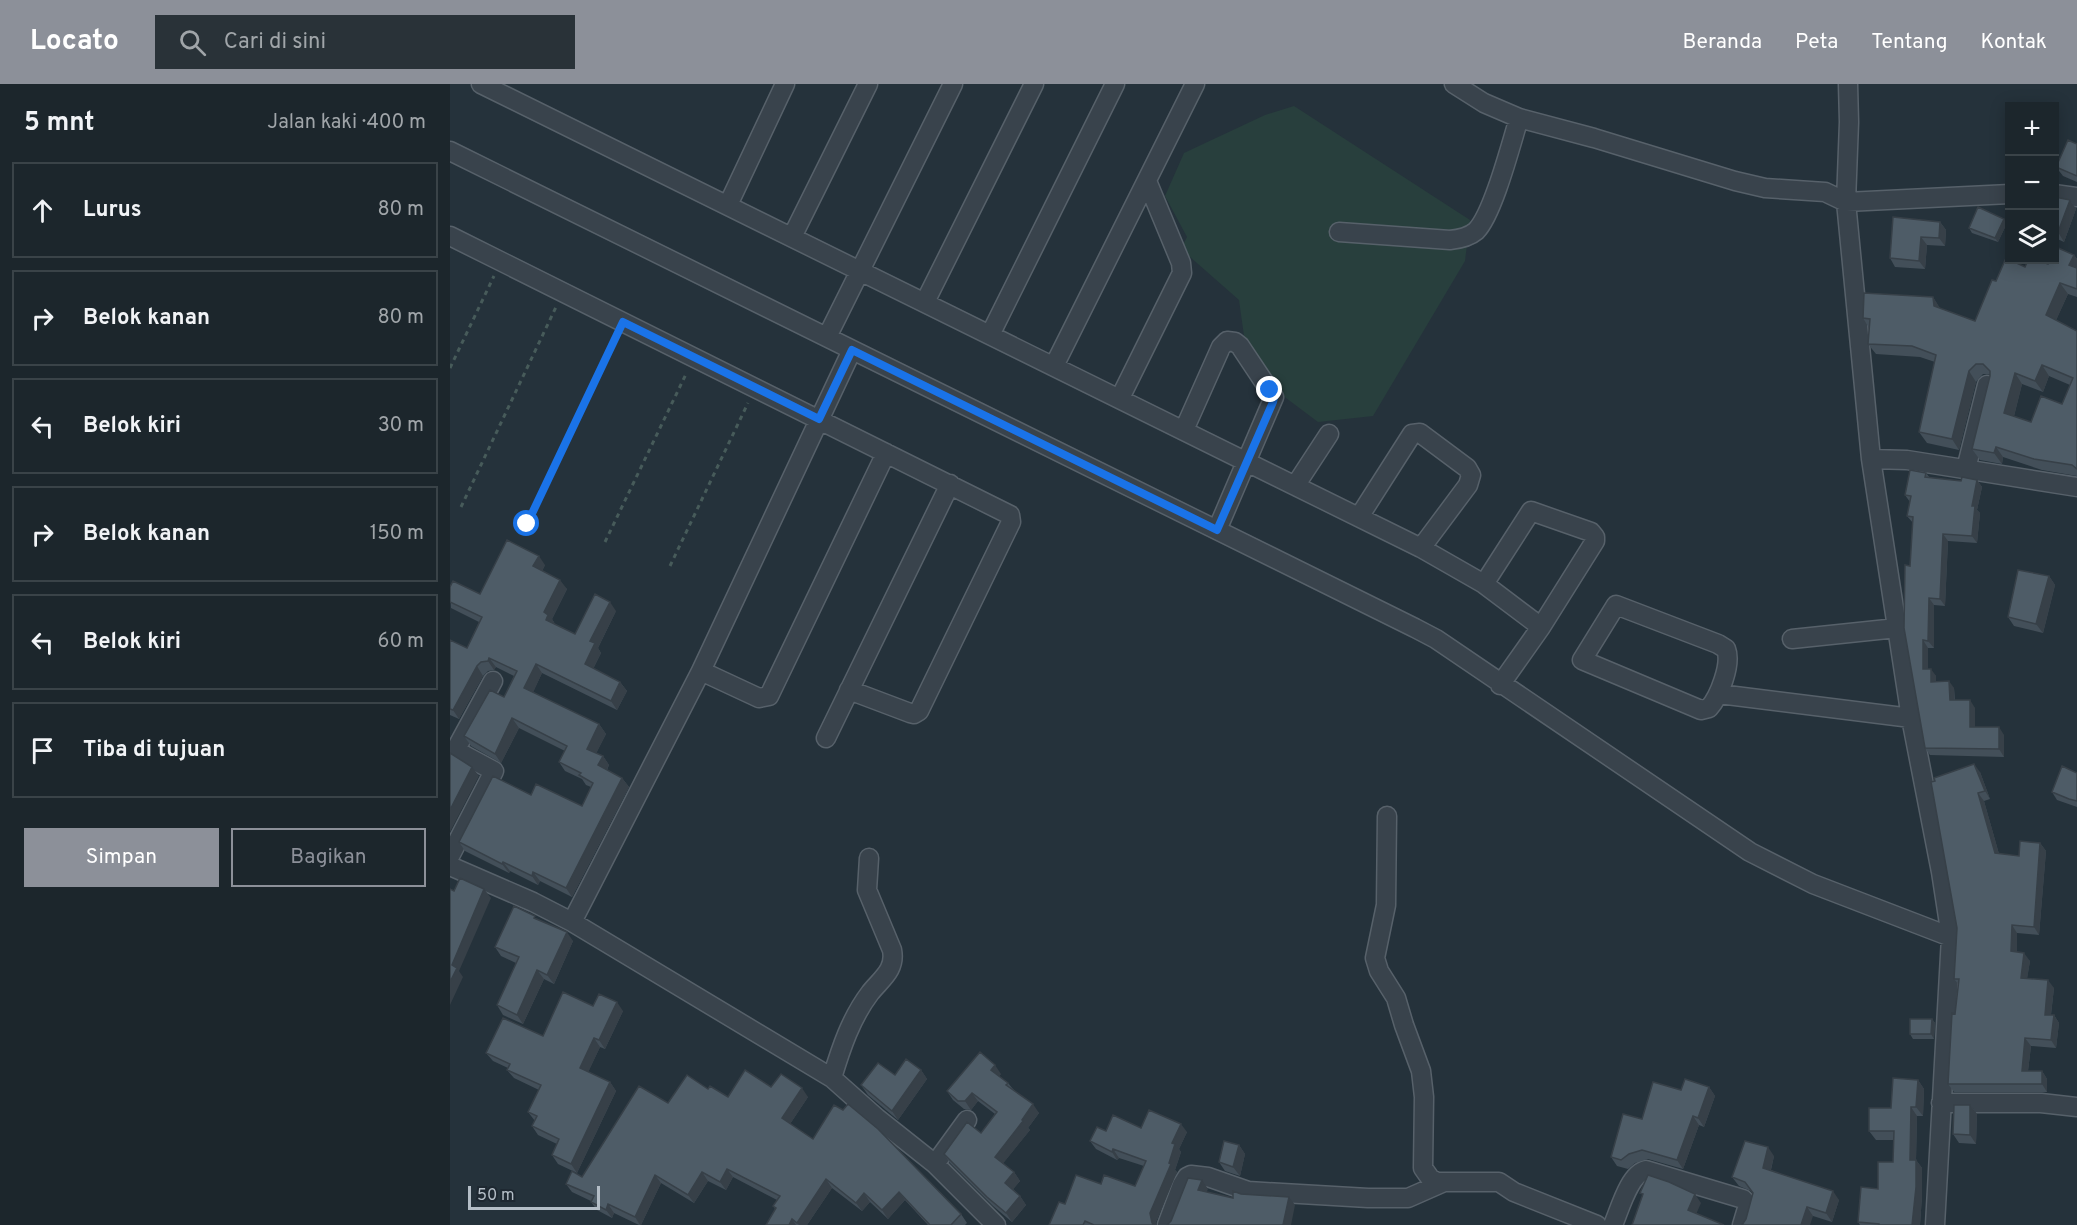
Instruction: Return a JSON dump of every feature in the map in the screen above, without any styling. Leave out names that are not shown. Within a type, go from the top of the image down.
[{"type":"street","points":[[481,84],[1421,548],[1484,584],[1541,627]]},
{"type":"street","points":[[728,205],[785,84]]},
{"type":"street","points":[[792,237],[868,84]]},
{"type":"street","points":[[827,337],[953,84]]},
{"type":"street","points":[[925,302],[1034,84]]},
{"type":"street","points":[[990,334],[1115,84]]},
{"type":"street","points":[[1054,366],[1195,84]]},
{"type":"street","points":[[1454,84],[1484,103],[1519,118],[1765,188],[1825,192],[1846,202],[2005,194]]},
{"type":"street","points":[[1848,84],[1846,202],[1871,459],[1911,718],[1941,872],[1951,937],[1935,1225]]},
{"type":"street","points":[[1339,232],[1450,240],[1464,238],[1475,231],[1484,220],[1519,118]]},
{"type":"street","points":[[450,152],[1415,628],[1436,639],[1500,685],[1750,852],[1813,884],[1951,937]]},
{"type":"street","points":[[1119,398],[1182,273],[1181,262],[1147,182]]},
{"type":"street","points":[[2059,195],[2077,197]]},
{"type":"street","points":[[450,236],[1009,513],[1012,520],[920,711],[910,713],[849,690]]},
{"type":"street","points":[[1184,430],[1221,347],[1227,341],[1235,342],[1240,346],[1274,398],[1217,530]]},
{"type":"street","points":[[572,922],[701,671],[852,350]]},
{"type":"street","points":[[1966,469],[1987,385]]},
{"type":"street","points":[[1359,517],[1412,434],[1420,433],[1467,468],[1471,475],[1468,485],[1421,548]]},
{"type":"street","points":[[1295,486],[1329,434]]},
{"type":"street","points":[[701,671],[759,698],[769,696],[886,453]]},
{"type":"street","points":[[1871,459],[1906,460],[2077,488]]},
{"type":"street","points":[[826,738],[950,484]]},
{"type":"street","points":[[1484,584],[1531,511],[1591,532],[1595,537],[1595,541],[1541,627],[1500,685]]},
{"type":"street","points":[[1616,605],[1726,649],[1728,659],[1719,694],[1709,708],[1701,710],[1582,660],[1616,605]]},
{"type":"street","points":[[1792,639],[1897,628]]},
{"type":"street","points":[[450,856],[494,771],[456,749],[494,681]]},
{"type":"street","points":[[1719,694],[1911,718]]},
{"type":"street","points":[[1387,816],[1386,905],[1375,958],[1379,971],[1396,998],[1421,1071],[1424,1097],[1423,1168],[1434,1181],[1442,1183],[1499,1182],[1514,1192],[1597,1225]]},
{"type":"street","points":[[832,1078],[850,1026],[894,960],[867,890],[869,858]]},
{"type":"street","points":[[450,866],[533,902],[572,922],[832,1078],[877,1118],[935,1164],[996,1225]]},
{"type":"street","points":[[1941,1104],[2041,1104],[2077,1107]]},
{"type":"street","points":[[935,1164],[967,1120]]},
{"type":"street","points":[[1613,1225],[1633,1179],[1646,1170],[1743,1199],[1748,1205],[1742,1225]]},
{"type":"street","points":[[1167,1225],[1182,1185],[1191,1175],[1208,1177],[1248,1191],[1377,1198],[1408,1198],[1442,1183]]},
{"type":"path","points":[[450,368],[501,261]]},
{"type":"path","points":[[461,507],[564,292]]},
{"type":"path","points":[[527,524],[623,322]]},
{"type":"path","points":[[605,542],[694,357]]},
{"type":"path","points":[[670,566],[755,388]]},
{"type":"green space","points":[[1294,106],[1470,220],[1465,261],[1373,416],[1318,422],[1282,395],[1245,343],[1239,300],[1181,249],[1187,237],[1165,196],[1184,153],[1265,115]]},
{"type":"building","points":[[2068,140],[2077,144],[2077,176],[2059,168],[2059,160]]},
{"type":"building","points":[[2059,198],[2070,200],[2059,229]]},
{"type":"building","points":[[1978,207],[2004,219],[1995,238],[1969,228]]},
{"type":"building","points":[[1893,217],[1940,222],[1939,238],[1921,237],[1919,261],[1890,258]]},
{"type":"building","points":[[2059,248],[2074,255],[2069,265],[2077,268],[2077,289],[2060,283],[2046,315],[2077,331],[2077,469],[2072,465],[2034,459],[1996,447],[1994,453],[1972,449],[1990,376],[1990,371],[1983,364],[1976,364],[1969,371],[1952,439],[1919,432],[1936,355],[1912,346],[1868,344],[1870,319],[1863,318],[1864,293],[1933,297],[1934,306],[1975,321],[1992,280],[1996,281],[2005,260],[2005,264],[2019,264],[2025,267],[2026,264],[2059,264]],"holes":[[[2042,365],[2073,378],[2062,404],[2041,396],[2031,422],[2004,413],[2015,373],[2035,381]]]},
{"type":"building","points":[[1910,470],[1926,473],[1925,477],[1961,481],[1962,477],[1977,480],[1972,506],[1975,506],[1972,536],[1943,534],[1940,599],[1929,598],[1928,641],[1923,640],[1923,669],[1931,669],[1931,682],[1949,681],[1950,700],[1970,700],[1970,727],[1999,727],[1999,749],[1925,748],[1904,628],[1905,565],[1910,566],[1913,517],[1907,516],[1911,496],[1905,495]]},
{"type":"building","points":[[507,540],[539,556],[533,566],[560,580],[544,612],[548,615],[546,620],[575,634],[595,594],[610,602],[590,641],[595,643],[585,664],[620,682],[611,701],[536,664],[524,688],[599,724],[587,749],[603,756],[598,765],[622,778],[566,888],[533,872],[532,876],[503,862],[502,864],[459,842],[493,776],[531,795],[536,784],[582,806],[593,783],[579,775],[581,773],[559,762],[567,746],[512,718],[495,754],[464,736],[490,690],[504,697],[517,671],[489,658],[488,661],[481,662],[453,710],[450,709],[450,640],[467,648],[482,617],[450,602],[450,587],[453,581],[480,594]]},
{"type":"building","points":[[2018,570],[2049,576],[2036,624],[2008,617]]},
{"type":"building","points":[[450,753],[472,767],[450,810]]},
{"type":"building","points":[[1974,764],[1985,791],[1978,793],[1995,853],[2019,856],[2020,841],[2040,843],[2034,927],[2012,925],[2011,951],[2024,953],[2021,978],[2048,980],[2045,1015],[2054,1015],[2051,1040],[2025,1038],[2022,1071],[2042,1071],[2042,1084],[1948,1084],[1952,1013],[1955,1014],[1959,979],[1954,979],[1957,928],[1931,782],[1935,781],[1934,778]]},
{"type":"building","points":[[2062,766],[2077,773],[2077,801],[2052,792]]},
{"type":"building","points":[[460,878],[484,889],[452,965],[457,968],[450,982],[450,889],[454,891]]},
{"type":"building","points":[[514,906],[535,916],[534,918],[567,932],[547,975],[537,970],[517,1015],[497,1005],[519,957],[495,947]]},
{"type":"building","points":[[563,992],[593,1006],[599,994],[617,1002],[599,1040],[594,1038],[580,1068],[610,1082],[571,1164],[552,1155],[559,1139],[532,1126],[537,1116],[528,1112],[541,1085],[507,1070],[510,1064],[486,1053],[503,1018],[543,1036]]},
{"type":"building","points":[[1910,1019],[1932,1019],[1931,1034],[1910,1034]]},
{"type":"building","points":[[980,1052],[995,1065],[991,1070],[1008,1083],[1006,1085],[1033,1104],[995,1157],[1014,1172],[1005,1183],[1020,1196],[1006,1213],[944,1154],[967,1122],[981,1133],[997,1112],[972,1093],[965,1101],[958,1101],[947,1091]]},
{"type":"building","points":[[906,1059],[921,1070],[892,1111],[861,1085],[878,1063],[895,1075]]},
{"type":"building","points":[[745,1070],[771,1087],[781,1074],[802,1088],[782,1118],[813,1139],[834,1105],[843,1110],[848,1104],[878,1129],[961,1214],[951,1225],[930,1225],[899,1192],[882,1210],[864,1193],[856,1203],[826,1179],[797,1223],[792,1219],[789,1225],[766,1225],[776,1208],[773,1206],[780,1196],[727,1169],[720,1182],[702,1172],[688,1195],[655,1175],[635,1217],[608,1204],[606,1210],[591,1202],[594,1196],[566,1184],[572,1171],[582,1177],[639,1086],[668,1103],[687,1075],[708,1089],[710,1086],[728,1097]]},
{"type":"building","points":[[1893,1078],[1918,1080],[1916,1107],[1911,1107],[1910,1160],[1916,1160],[1912,1225],[1879,1225],[1858,1222],[1861,1187],[1878,1189],[1878,1162],[1893,1162],[1894,1131],[1869,1131],[1869,1108],[1891,1108]]},
{"type":"building","points":[[1685,1079],[1709,1087],[1698,1118],[1693,1116],[1677,1160],[1642,1150],[1629,1154],[1621,1160],[1611,1157],[1623,1114],[1642,1119],[1653,1082],[1681,1090]]},
{"type":"building","points":[[1954,1105],[1970,1105],[1970,1135],[1953,1134]]},
{"type":"building","points":[[1149,1110],[1181,1124],[1172,1143],[1175,1144],[1169,1163],[1171,1164],[1150,1213],[1154,1225],[1094,1225],[1085,1221],[1083,1225],[1049,1225],[1059,1202],[1065,1204],[1076,1175],[1101,1184],[1104,1175],[1135,1186],[1146,1161],[1113,1149],[1112,1152],[1090,1141],[1097,1127],[1106,1131],[1113,1115],[1141,1128]]},
{"type":"building","points":[[1224,1141],[1239,1145],[1233,1167],[1219,1162]]},
{"type":"building","points":[[1745,1141],[1768,1147],[1763,1168],[1833,1191],[1826,1213],[1807,1207],[1801,1225],[1742,1225],[1746,1219],[1753,1193],[1745,1182],[1732,1177]]},
{"type":"building","points":[[1648,1175],[1695,1194],[1688,1210],[1724,1225],[1632,1225],[1643,1194],[1640,1193]]},
{"type":"building","points":[[1188,1178],[1202,1180],[1198,1190],[1233,1198],[1233,1191],[1241,1194],[1289,1197],[1283,1225],[1167,1225],[1171,1221]]},
{"type":"route","points":[[527,524],[623,322],[819,419],[852,350],[1217,530],[1273,402],[1274,398],[1270,390]]}]
